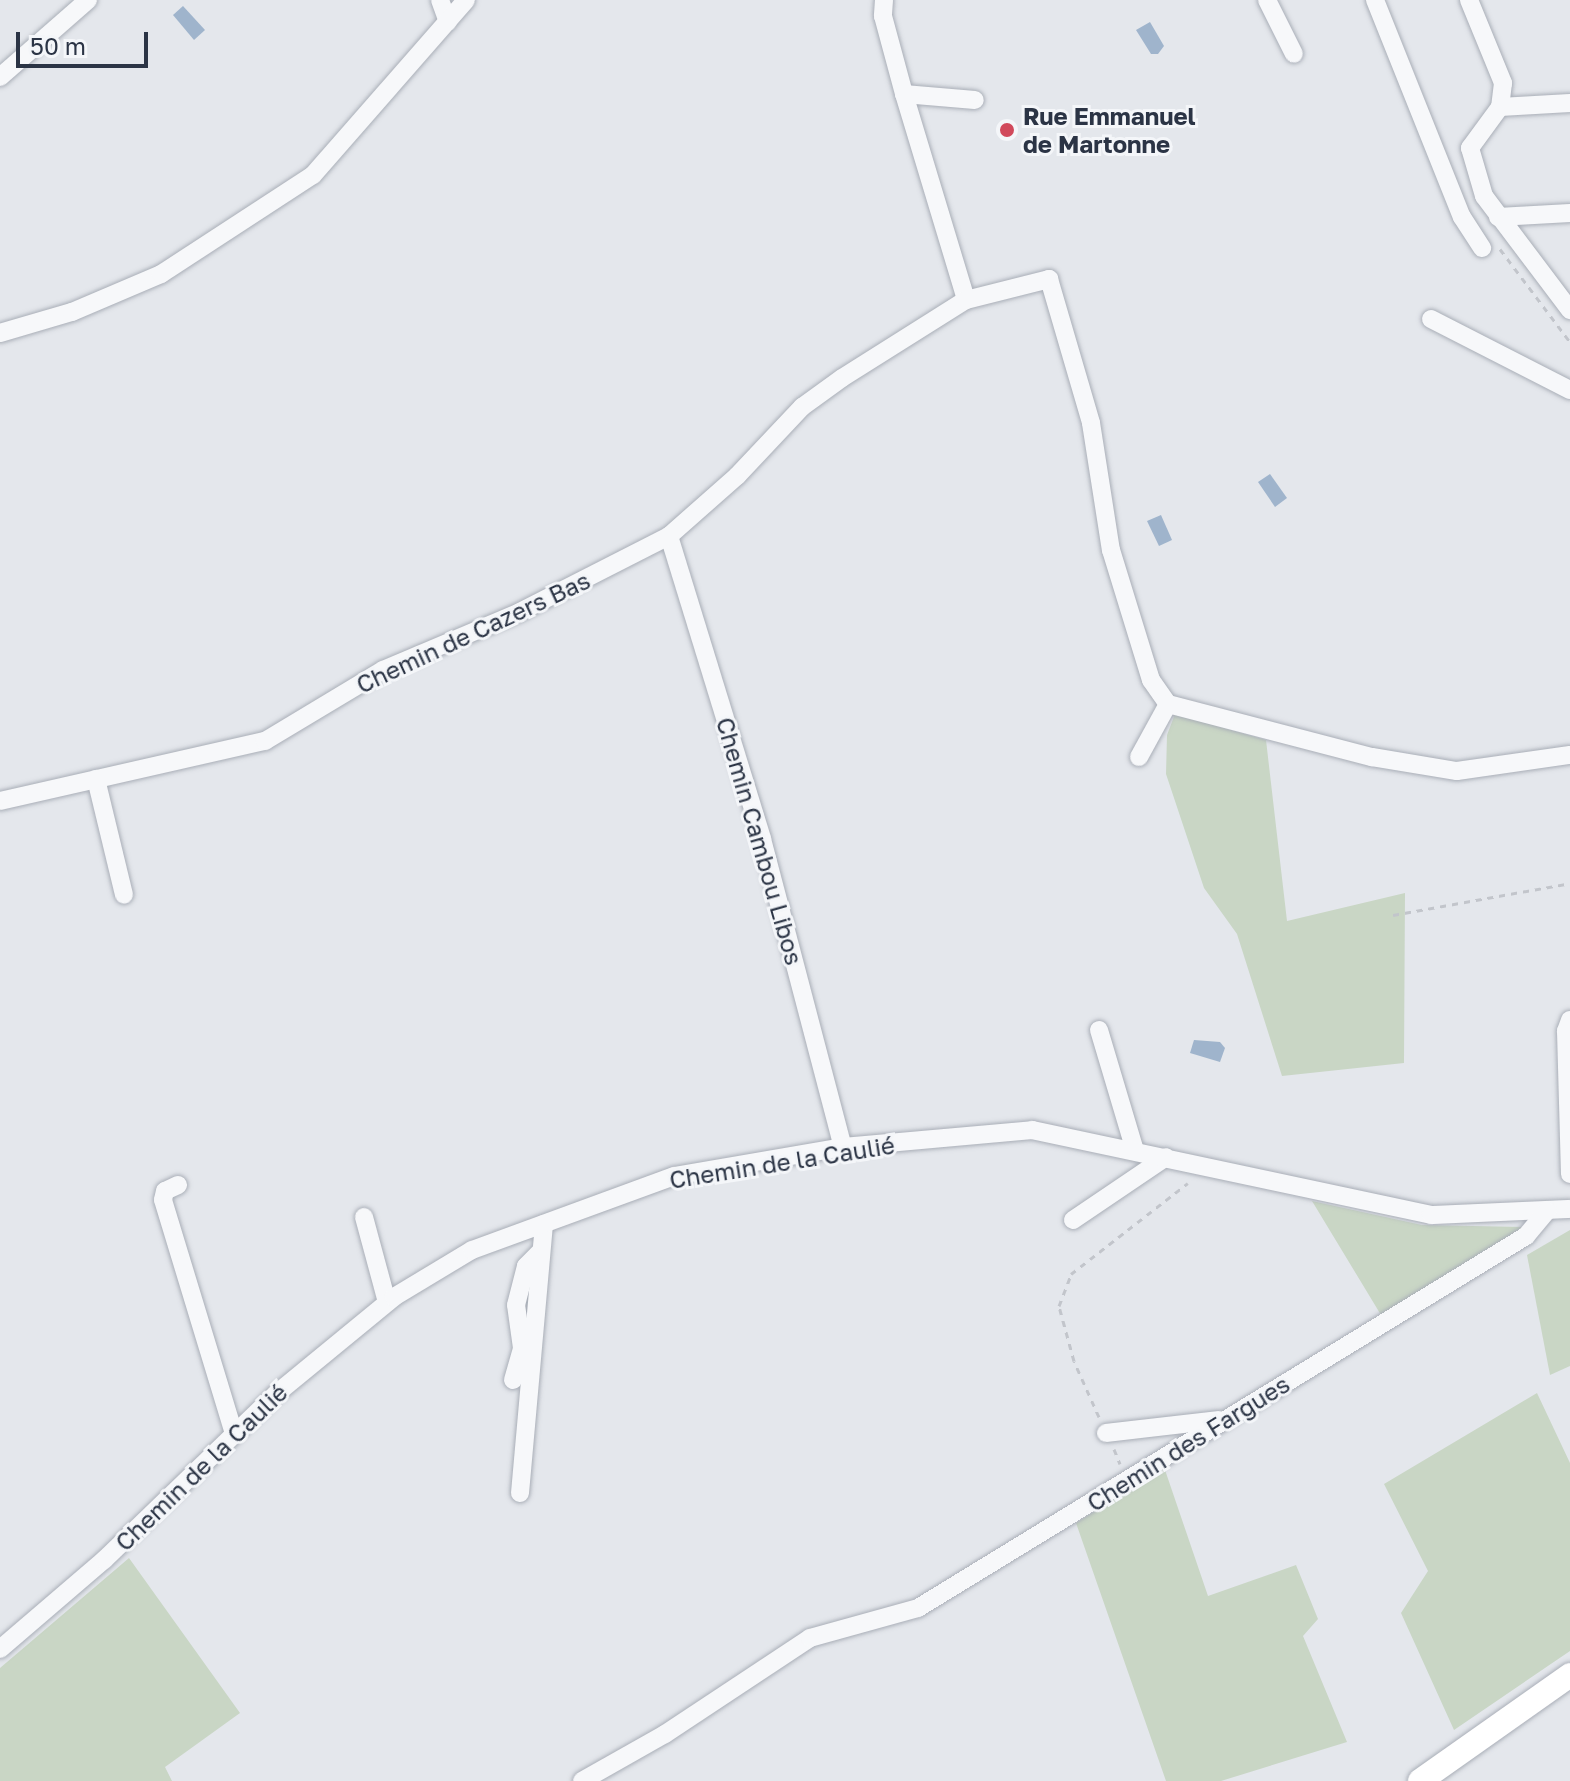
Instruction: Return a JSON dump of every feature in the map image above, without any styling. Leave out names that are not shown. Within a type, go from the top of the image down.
[{"type":"main road","points":[[1420,1781],[1570,1675]]},
{"type":"street","points":[[0,77],[88,0]]},
{"type":"street","points":[[440,0],[448,22]]},
{"type":"street","points":[[0,333],[72,312],[161,274],[265,209],[329,159],[466,0]]},
{"type":"street","points":[[884,0],[883,16],[904,94],[966,300]]},
{"type":"street","points":[[1267,0],[1294,54]]},
{"type":"street","points":[[1375,0],[1462,217],[1482,248]]},
{"type":"street","points":[[1469,0],[1503,83],[1500,107],[1470,148]]},
{"type":"street","points":[[904,94],[975,100]]},
{"type":"street","points":[[1500,107],[1570,103]]},
{"type":"street","points":[[1436,146],[1470,148]]},
{"type":"street","points":[[1470,148],[1484,196],[1570,310]]},
{"type":"street","points":[[1498,217],[1570,213]]},
{"type":"street","name":"Chemin de Cazers Bas","points":[[0,801],[265,741],[383,670],[520,612],[669,536],[737,476],[802,407],[966,300],[1049,279],[1091,423],[1111,550],[1151,680],[1168,704]]},
{"type":"street","points":[[1431,319],[1570,390]]},
{"type":"street","name":"Chemin Cambou Libos","points":[[669,536],[762,839],[843,1147]]},
{"type":"street","points":[[1139,757],[1168,704],[1372,757],[1457,771],[1570,755]]},
{"type":"street","points":[[96,779],[124,895]]},
{"type":"street","points":[[1570,1020],[1566,1031],[1570,1174]]},
{"type":"street","points":[[1099,1030],[1135,1151]]},
{"type":"street","name":"Chemin de la Caulié","points":[[0,1649],[104,1560],[234,1434],[387,1302],[472,1250],[674,1176],[843,1147],[1032,1130],[1431,1215],[1570,1209]]},
{"type":"street","points":[[1073,1220],[1166,1157]]},
{"type":"street","points":[[178,1185],[165,1191],[163,1200],[234,1434]]},
{"type":"street","name":"Chemin des Fargues","points":[[582,1781],[665,1734],[810,1638],[918,1608],[1526,1236],[1547,1211]]},
{"type":"street","points":[[364,1217],[387,1302]]},
{"type":"street","points":[[520,1493],[544,1224]]},
{"type":"street","points":[[513,1380],[522,1348],[516,1305],[526,1266],[541,1251]]},
{"type":"street","points":[[1106,1433],[1222,1420]]},
{"type":"path","points":[[1393,915],[1570,883]]},
{"type":"path","points":[[1128,1481],[1074,1361],[1059,1306],[1071,1274],[1210,1166]]},
{"type":"green space","points":[[1175,714],[1266,740],[1287,921],[1405,893],[1404,1063],[1282,1076],[1237,934],[1204,888],[1166,774],[1167,735]]},
{"type":"green space","points":[[1312,1201],[1422,1225],[1523,1227],[1381,1315]]},
{"type":"green space","points":[[1570,1230],[1570,1366],[1550,1375],[1527,1255]]},
{"type":"green space","points":[[1537,1393],[1570,1463],[1570,1651],[1454,1730],[1401,1613],[1428,1571],[1384,1484]]},
{"type":"green space","points":[[1164,1467],[1208,1596],[1296,1565],[1318,1619],[1303,1636],[1347,1742],[1221,1781],[1166,1781],[1076,1523]]},
{"type":"green space","points":[[129,1558],[240,1713],[165,1767],[172,1781],[0,1781],[0,1668]]},
{"type":"water","points":[[183,6],[205,30],[194,40],[173,15]]},
{"type":"water","points":[[1150,22],[1164,46],[1158,54],[1151,54],[1136,30]]},
{"type":"water","points":[[1270,474],[1287,498],[1275,507],[1258,482]]},
{"type":"water","points":[[1161,515],[1172,540],[1159,546],[1147,521]]},
{"type":"water","points":[[1194,1040],[1220,1042],[1225,1048],[1220,1062],[1190,1053]]},
{"type":"place","name":"Rue Emmanuel de Martonne","points":[[1007,130]]}]
